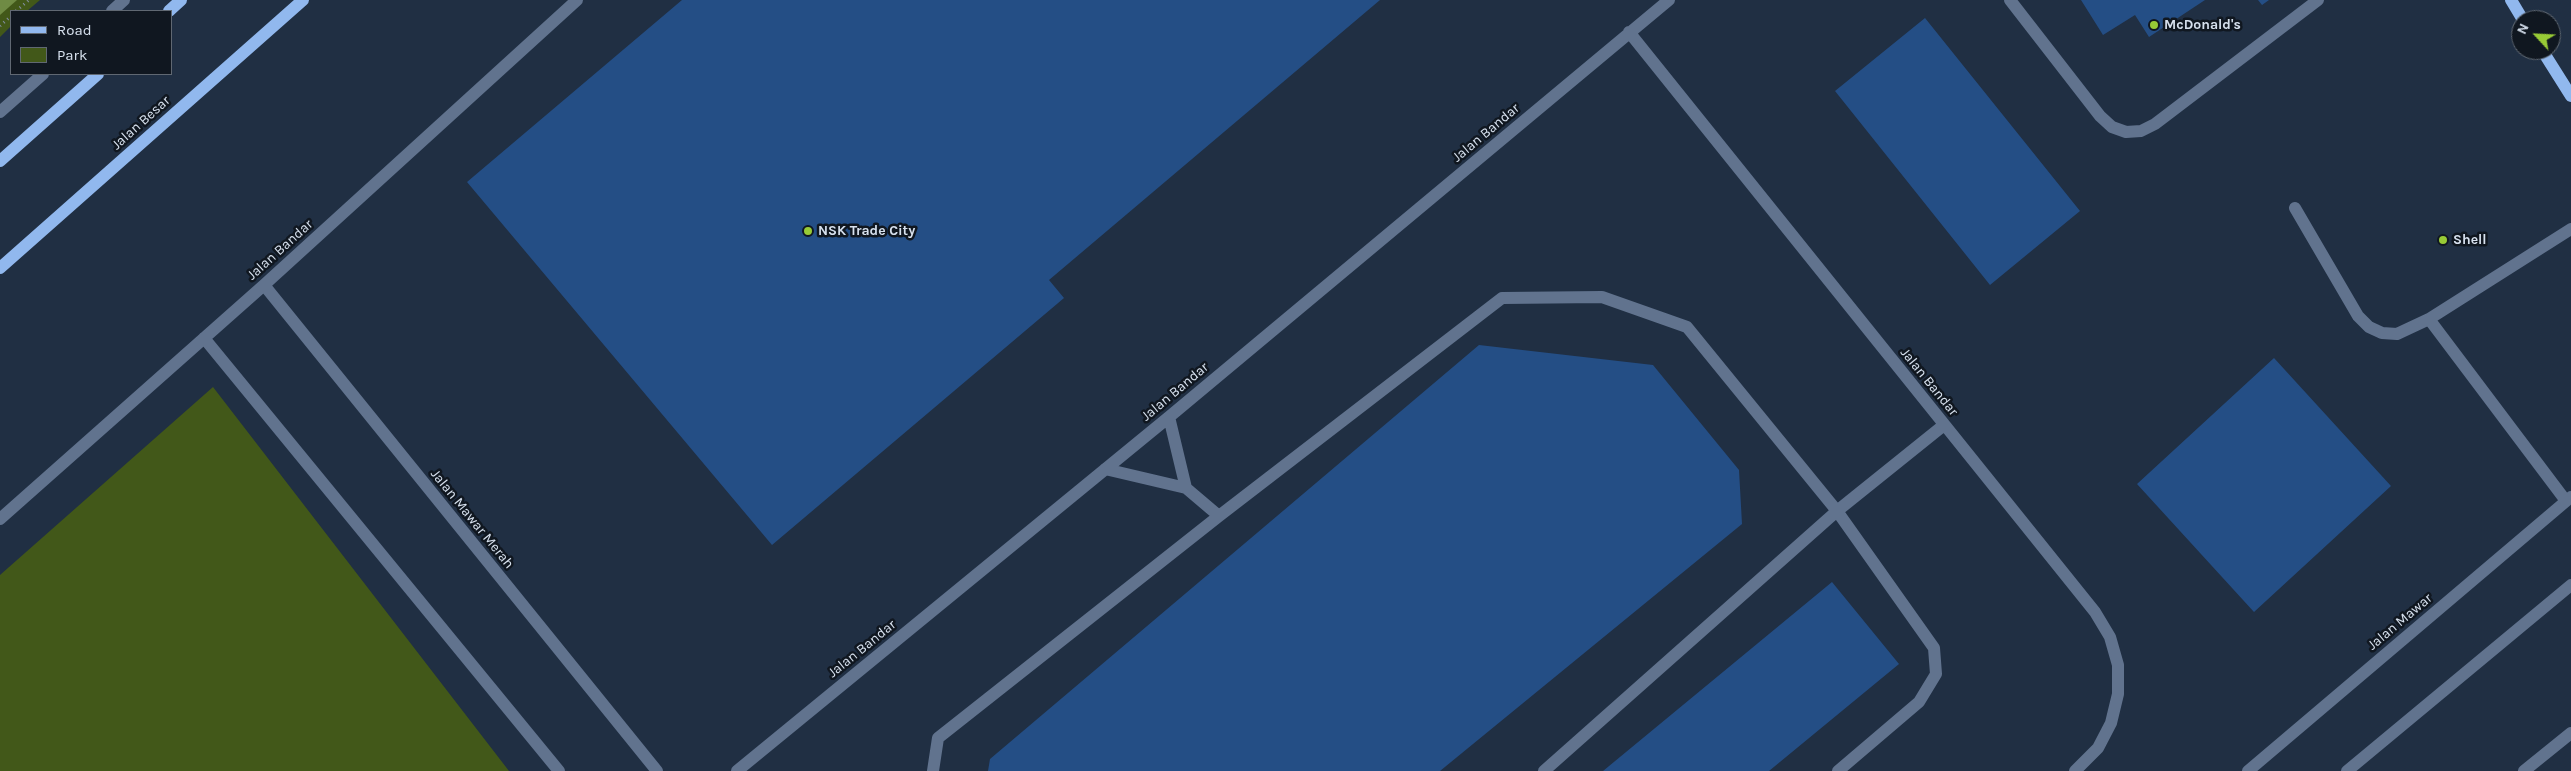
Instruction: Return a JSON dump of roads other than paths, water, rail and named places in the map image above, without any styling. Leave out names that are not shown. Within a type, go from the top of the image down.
[{"type":"main road","points":[[170,10],[181,0]]},
{"type":"main road","name":"Jalan Besar","points":[[0,268],[303,0]]},
{"type":"main road","points":[[2548,60],[2571,96]]},
{"type":"main road","points":[[0,161],[97,75]]},
{"type":"street","points":[[113,10],[124,0]]},
{"type":"street","name":"Jalan Bandar","points":[[0,519],[264,285],[577,0]]},
{"type":"street","name":"Jalan Bandar","points":[[737,771],[1105,470],[1669,0]]},
{"type":"street","points":[[2010,0],[2100,116],[2112,127],[2126,132],[2141,131],[2155,124],[2318,0]]},
{"type":"street","name":"Jalan Bandar","points":[[1629,32],[2095,612],[2110,637],[2118,665],[2118,694],[2111,723],[2098,748],[2076,771]]},
{"type":"street","points":[[0,112],[42,75]]},
{"type":"street","points":[[2295,208],[2358,316],[2369,327],[2382,333],[2397,334],[2412,329],[2571,229]]},
{"type":"street","name":"Jalan Mawar Merah","points":[[264,285],[657,771]]},
{"type":"street","points":[[933,771],[938,738],[1219,516],[1502,298],[1602,297],[1687,327],[1837,512],[1934,648],[1936,674],[1919,702],[1838,771]]},
{"type":"street","points":[[2429,319],[2569,499]]},
{"type":"street","points":[[204,338],[559,771]]},
{"type":"street","points":[[1169,417],[1186,488]]},
{"type":"street","points":[[1544,771],[1837,512],[1944,426]]},
{"type":"street","points":[[1105,470],[1186,488],[1219,516]]},
{"type":"street","name":"Jalan Mawar","points":[[2248,771],[2569,499]]},
{"type":"street","points":[[2347,771],[2571,585]]},
{"type":"street","points":[[2524,771],[2571,733]]},
{"type":"place","name":"McDonald's","points":[[2154,25]]},
{"type":"place","name":"NSK Trade City","points":[[808,231]]},
{"type":"place","name":"Shell","points":[[2443,240]]}]
